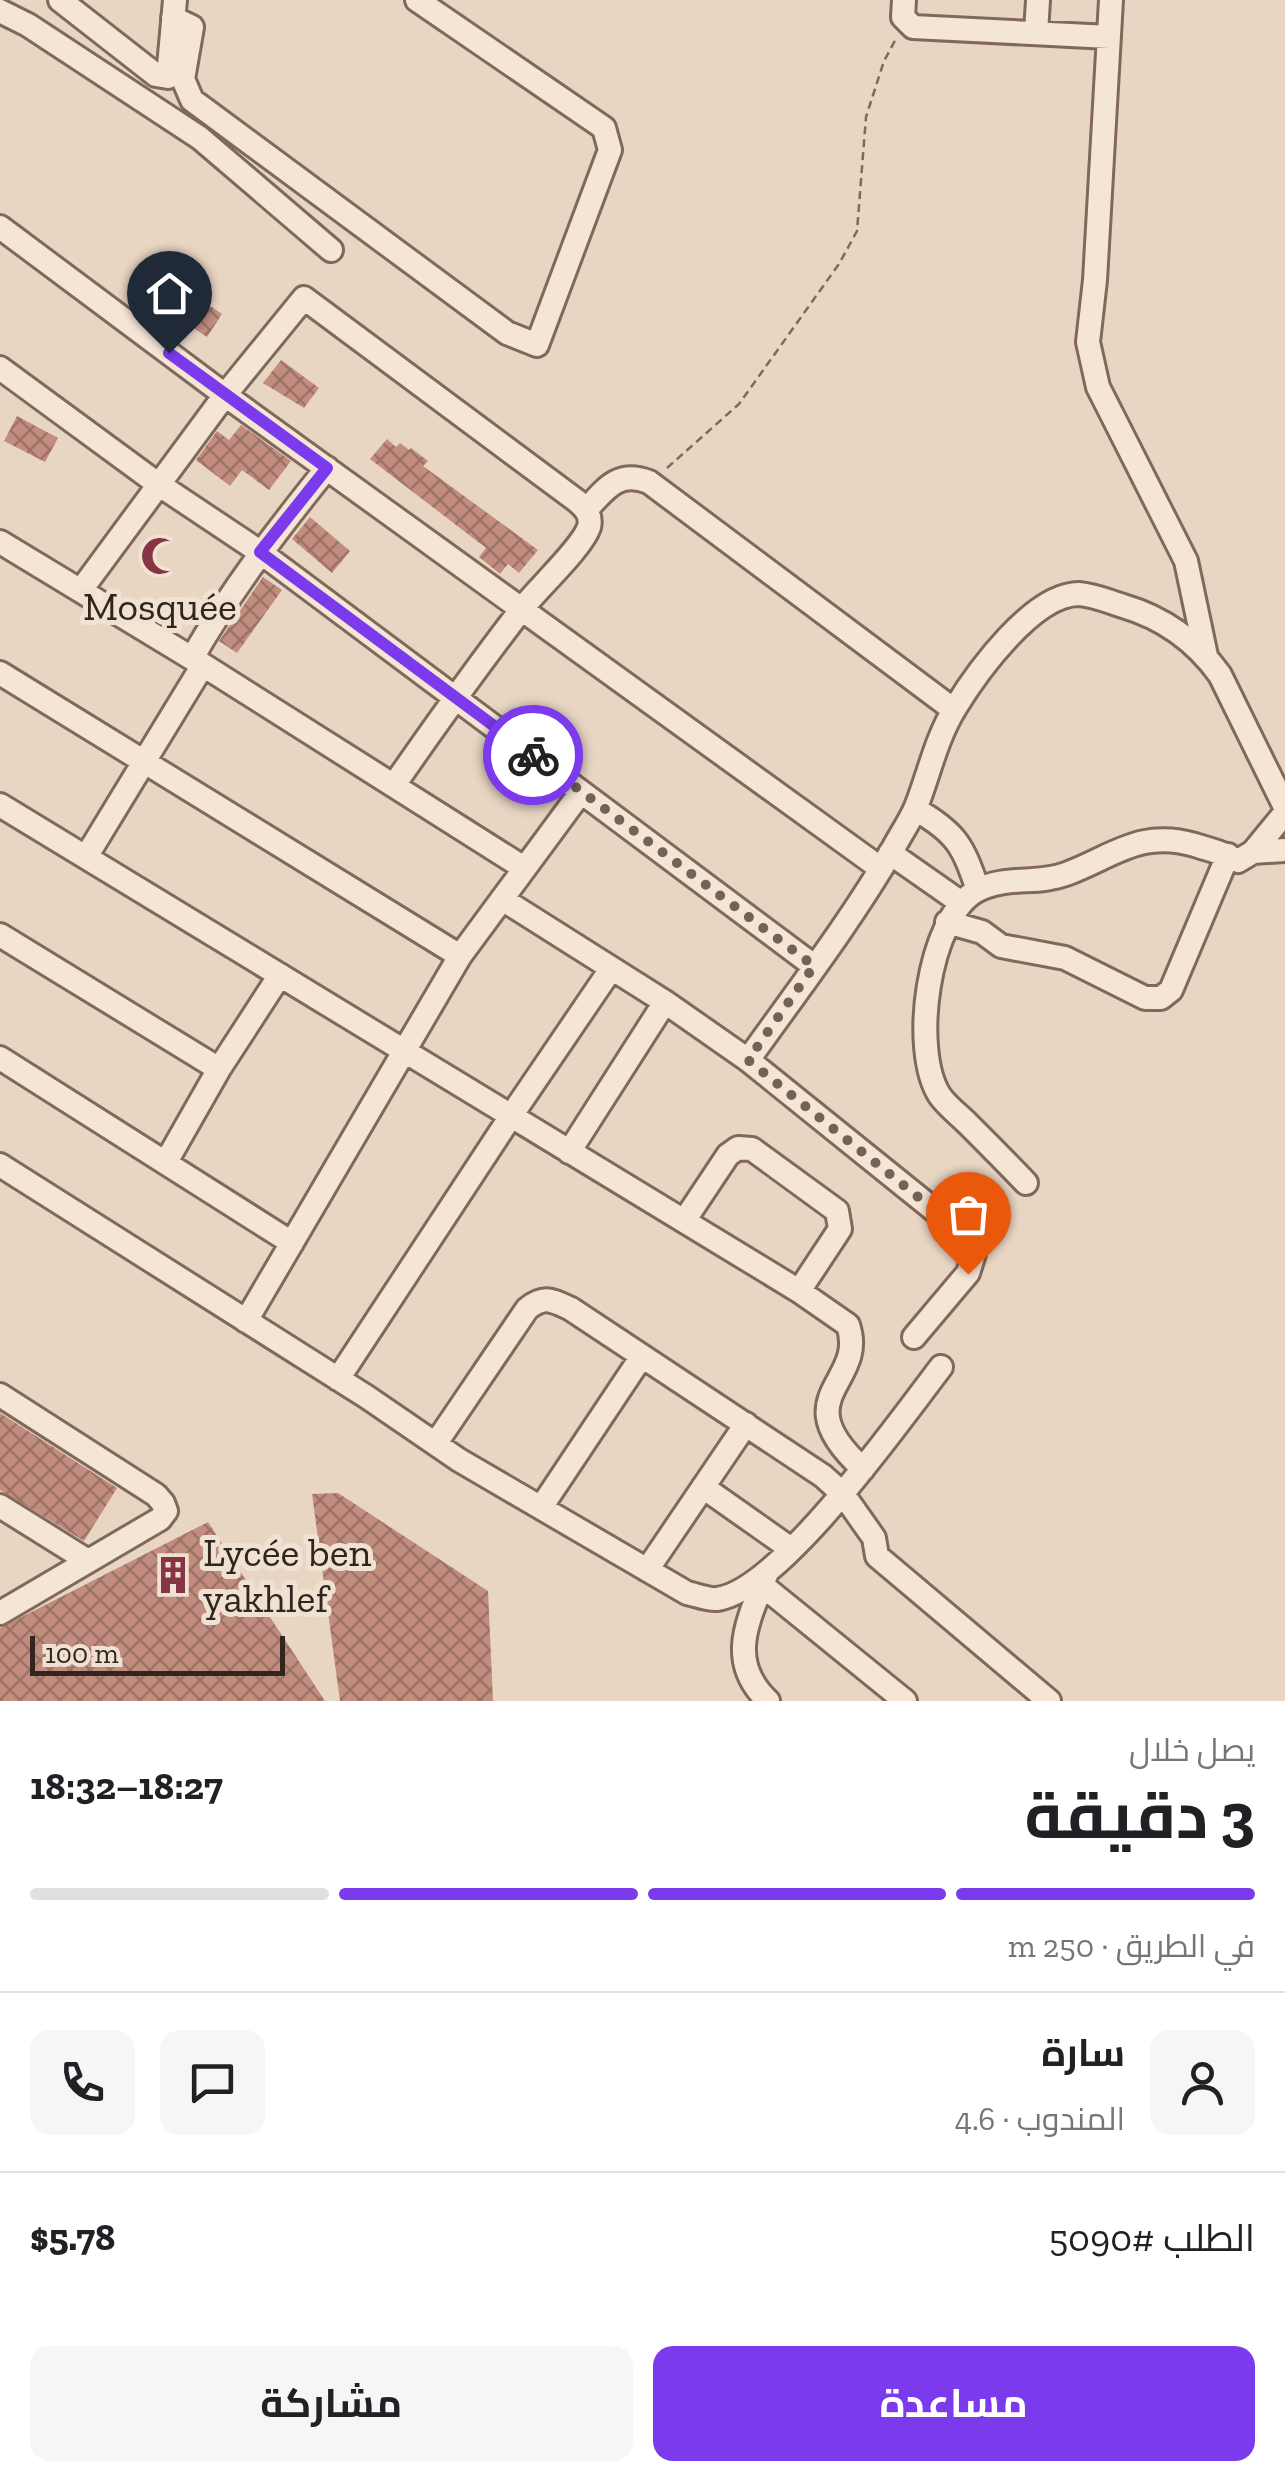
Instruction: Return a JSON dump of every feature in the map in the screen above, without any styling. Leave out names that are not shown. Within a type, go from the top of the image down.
[{"type":"street","points":[[60,0],[156,75],[168,77],[174,9]]},
{"type":"street","points":[[174,9],[192,27],[183,79],[192,100],[507,333],[538,345],[610,150],[604,128],[417,0]]},
{"type":"street","points":[[1036,33],[1038,0]]},
{"type":"street","points":[[1111,0],[1088,342],[1098,387],[1186,562],[1206,656]]},
{"type":"street","points":[[0,11],[28,25],[200,138],[331,250]]},
{"type":"street","points":[[904,11],[912,27],[1109,37]]},
{"type":"street","points":[[0,227],[225,395],[523,608],[885,860],[961,905],[982,932],[1001,946],[1065,958],[1145,998],[1161,998],[1171,990],[1228,855]]},
{"type":"street","points":[[81,590],[225,395],[304,298],[587,509],[589,526],[580,540],[523,608],[394,785]]},
{"type":"street","points":[[0,368],[457,696],[814,966]]},
{"type":"street","points":[[86,857],[144,762],[260,552],[327,468]]},
{"type":"street","points":[[587,509],[612,482],[623,477],[648,482],[954,710]]},
{"type":"street","points":[[0,543],[197,661],[524,868]]},
{"type":"street","points":[[748,1060],[885,860],[915,809],[930,762],[954,710],[999,650],[1042,606],[1080,594],[1142,612],[1166,623],[1206,656],[1220,675],[1285,810],[1253,852],[1238,861],[1172,839],[1140,841],[1062,876],[998,882],[961,905]]},
{"type":"street","points":[[0,672],[460,956]]},
{"type":"street","points":[[246,1322],[460,956],[581,792]]},
{"type":"street","points":[[0,806],[800,1291],[848,1326],[852,1350],[830,1395],[826,1415],[833,1436],[863,1469]]},
{"type":"street","points":[[915,809],[944,826],[964,850],[961,905],[924,1018],[928,1062],[940,1095],[1026,1183]]},
{"type":"street","points":[[1253,852],[1285,850]]},
{"type":"street","points":[[502,899],[665,1002],[748,1060],[969,1240],[974,1254],[968,1274],[914,1338]]},
{"type":"street","points":[[0,935],[218,1069]]},
{"type":"street","points":[[338,1379],[611,969]]},
{"type":"street","points":[[166,1162],[218,1069],[280,975]]},
{"type":"street","points":[[569,1152],[665,1002]]},
{"type":"street","points":[[0,1058],[292,1243]]},
{"type":"street","points":[[684,1221],[728,1155],[738,1148],[752,1149],[834,1207],[839,1216],[840,1229],[800,1291]]},
{"type":"street","points":[[0,1165],[436,1443],[687,1593],[718,1599],[764,1580]]},
{"type":"street","points":[[436,1443],[527,1309],[538,1300],[550,1299],[571,1309],[823,1476],[843,1494],[874,1538],[876,1556],[1049,1701]]},
{"type":"street","points":[[542,1506],[642,1356]]},
{"type":"street","points":[[768,1701],[742,1660],[749,1620],[764,1580],[843,1494],[941,1367]]},
{"type":"street","points":[[0,1395],[164,1502],[166,1511],[160,1519],[0,1613]]},
{"type":"street","points":[[648,1570],[746,1424]]},
{"type":"street","points":[[703,1487],[791,1549]]},
{"type":"street","points":[[0,1506],[88,1561]]},
{"type":"street","points":[[764,1580],[905,1701]]},
{"type":"path","points":[[648,482],[696,446],[739,404],[840,264],[857,230],[866,117],[904,11]]},
{"type":"building","points":[[182,287],[222,314],[207,337],[167,310]]},
{"type":"building","points":[[281,360],[319,388],[304,408],[263,383]]},
{"type":"building","points":[[17,416],[58,438],[45,462],[4,441]]},
{"type":"building","points":[[241,425],[291,461],[269,490],[242,470],[230,486],[196,460],[217,431],[229,440]]},
{"type":"building","points":[[387,439],[396,447],[400,443],[411,448],[428,461],[423,466],[538,550],[519,573],[508,564],[500,574],[479,557],[486,548],[370,459]]},
{"type":"building","points":[[310,517],[350,551],[332,573],[292,539]]},
{"type":"building","points":[[263,577],[282,590],[237,653],[219,641]]},
{"type":"building","points":[[0,1413],[117,1488],[84,1541],[0,1490]]},
{"type":"building","points":[[338,1493],[488,1591],[493,1701],[340,1701],[312,1494]]},
{"type":"building","name":"Lycée ben yakhlef","points":[[208,1522],[325,1701],[0,1701],[0,1628]]},
{"type":"way so far","points":[[533,755],[814,966],[748,1060],[964,1234],[974,1254],[968,1274]]},
{"type":"place","name":"Mosquée","points":[[160,556]]},
{"type":"place","name":"Lycée ben yakhlef","points":[[173,1575]]},
{"type":"route","points":[[169,353],[327,468],[260,552],[533,755]]}]
